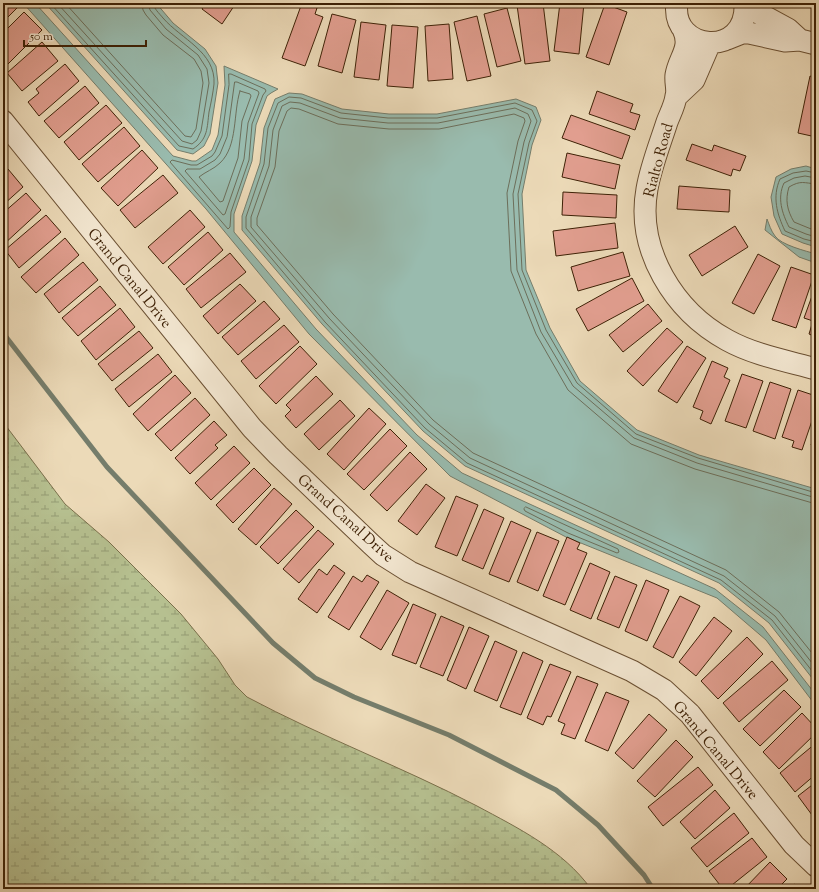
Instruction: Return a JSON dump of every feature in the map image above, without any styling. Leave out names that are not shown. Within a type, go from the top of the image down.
[{"type":"street","points":[[660,3],[672,10],[680,18],[689,35],[697,40],[718,41],[742,33],[749,33],[785,41],[808,42]]},
{"type":"street","points":[[718,41],[736,33],[742,23],[746,3]]},
{"type":"street","points":[[746,3],[752,10],[788,29],[808,42]]},
{"type":"street","name":"Rialto Road","points":[[680,18],[686,35],[686,45],[676,75],[676,96],[658,148],[647,189],[646,217],[648,234],[660,271],[678,300],[690,313],[713,332],[742,347],[816,369]]},
{"type":"street","name":"Rialto Road","points":[[676,96],[694,80],[718,41]]},
{"type":"street","name":"Grand Canal Drive","points":[[3,121],[252,428],[362,536],[383,555],[410,572],[632,671],[664,690],[690,714],[794,845],[816,866]]},
{"type":"green space","points":[[3,422],[65,504],[109,542],[181,614],[218,659],[235,685],[247,697],[275,712],[449,792],[508,823],[553,851],[580,875],[591,889],[3,889]]},
{"type":"water","points":[[23,3],[35,3],[173,156],[196,161],[212,150],[218,135],[225,85],[224,66],[278,89],[267,96],[256,125],[252,161],[234,214],[234,232],[316,329],[417,435],[462,473],[715,589],[763,627],[816,695],[816,706],[766,640],[717,598],[566,537],[450,476],[309,334],[206,209]]},
{"type":"water","points":[[45,3],[156,3],[173,23],[205,49],[216,66],[218,83],[210,134],[204,146],[193,154],[177,150]]},
{"type":"water","points":[[289,93],[302,94],[342,109],[389,114],[437,114],[516,99],[536,107],[541,120],[532,145],[522,194],[526,270],[550,328],[580,381],[637,430],[699,455],[816,489],[816,683],[769,623],[719,583],[465,466],[423,431],[322,324],[242,230],[242,216],[260,163],[264,128],[275,99]]},
{"type":"water","points":[[806,166],[816,169],[816,247],[782,234],[774,216],[771,197],[776,177],[791,169]]},
{"type":"water","points":[[767,219],[772,232],[778,239],[794,247],[816,254],[816,263],[799,257],[765,230]]},
{"type":"building","points":[[3,3],[14,3],[18,7],[3,22]]},
{"type":"building","points":[[206,3],[236,3],[222,24],[202,9]]},
{"type":"building","points":[[302,3],[317,8],[315,14],[323,17],[305,66],[282,58]]},
{"type":"building","points":[[543,3],[550,61],[525,64],[517,5]]},
{"type":"building","points":[[560,3],[584,3],[579,54],[554,51]]},
{"type":"building","points":[[605,4],[627,12],[609,65],[586,57]]},
{"type":"building","points":[[507,8],[521,61],[497,67],[484,14]]},
{"type":"building","points":[[24,12],[42,30],[4,68],[3,33]]},
{"type":"building","points":[[332,14],[356,20],[342,73],[318,66]]},
{"type":"building","points":[[477,16],[491,76],[467,81],[454,22]]},
{"type":"building","points":[[361,22],[386,25],[379,80],[354,77]]},
{"type":"building","points":[[449,24],[453,79],[428,81],[425,26]]},
{"type":"building","points":[[392,25],[418,27],[413,88],[387,86]]},
{"type":"building","points":[[42,42],[58,61],[22,91],[7,73]]},
{"type":"building","points":[[65,64],[79,81],[39,116],[28,102],[39,93],[36,89]]},
{"type":"building","points":[[810,76],[816,78],[816,137],[798,133]]},
{"type":"building","points":[[85,86],[99,103],[59,138],[44,121]]},
{"type":"building","points":[[597,91],[633,104],[630,112],[640,115],[635,130],[589,114]]},
{"type":"building","points":[[106,105],[122,123],[79,160],[64,142]]},
{"type":"building","points":[[571,115],[630,136],[622,159],[562,138]]},
{"type":"building","points":[[124,127],[140,146],[98,182],[82,164]]},
{"type":"building","points":[[692,144],[712,151],[714,145],[746,156],[740,171],[733,169],[731,176],[686,160]]},
{"type":"building","points":[[142,150],[158,168],[118,206],[101,188]]},
{"type":"building","points":[[567,153],[620,165],[615,189],[562,177]]},
{"type":"building","points":[[8,169],[23,187],[3,205],[3,173]]},
{"type":"building","points":[[163,175],[178,193],[135,228],[120,210]]},
{"type":"building","points":[[679,186],[730,190],[729,212],[677,209]]},
{"type":"building","points":[[563,192],[617,195],[616,218],[562,215]]},
{"type":"building","points":[[26,193],[41,210],[3,245],[3,213]]},
{"type":"building","points":[[190,210],[205,227],[163,264],[148,247]]},
{"type":"building","points":[[46,215],[61,232],[19,268],[5,250]]},
{"type":"building","points":[[615,223],[618,248],[556,256],[553,231]]},
{"type":"building","points":[[735,226],[748,247],[702,276],[689,255]]},
{"type":"building","points":[[208,232],[223,250],[184,285],[168,267]]},
{"type":"building","points":[[65,238],[79,255],[36,293],[21,277]]},
{"type":"building","points":[[623,252],[630,276],[578,291],[571,267]]},
{"type":"building","points":[[230,253],[246,272],[201,308],[186,289]]},
{"type":"building","points":[[758,254],[780,266],[754,314],[732,303]]},
{"type":"building","points":[[83,262],[98,280],[59,313],[44,294]]},
{"type":"building","points":[[791,267],[814,275],[796,328],[772,320]]},
{"type":"building","points":[[632,278],[644,301],[588,331],[576,309]]},
{"type":"building","points":[[240,284],[256,301],[218,334],[203,316]]},
{"type":"building","points":[[816,285],[816,337],[809,334],[813,321],[804,318]]},
{"type":"building","points":[[100,286],[116,305],[78,336],[62,318]]},
{"type":"building","points":[[264,301],[280,319],[238,355],[222,337]]},
{"type":"building","points":[[648,304],[662,321],[623,352],[609,335]]},
{"type":"building","points":[[120,308],[135,327],[96,360],[81,341]]},
{"type":"building","points":[[284,325],[299,342],[256,379],[241,361]]},
{"type":"building","points":[[667,328],[683,342],[643,386],[627,371]]},
{"type":"building","points":[[139,331],[153,348],[112,381],[98,364]]},
{"type":"building","points":[[300,346],[317,364],[276,404],[259,386]]},
{"type":"building","points":[[687,346],[706,358],[677,403],[658,391]]},
{"type":"building","points":[[158,354],[172,372],[129,407],[115,389]]},
{"type":"building","points":[[712,361],[728,368],[724,377],[730,380],[711,424],[700,419],[703,411],[693,407]]},
{"type":"building","points":[[742,374],[763,381],[746,428],[725,421]]},
{"type":"building","points":[[175,375],[191,393],[148,431],[133,414]]},
{"type":"building","points":[[316,376],[333,394],[296,428],[285,416],[291,410],[286,405]]},
{"type":"building","points":[[770,382],[791,389],[775,439],[753,431]]},
{"type":"building","points":[[798,390],[816,396],[816,409],[802,450],[792,447],[794,441],[782,437]]},
{"type":"building","points":[[195,398],[210,415],[171,451],[155,434]]},
{"type":"building","points":[[340,400],[355,416],[319,450],[304,434]]},
{"type":"building","points":[[369,408],[386,424],[344,470],[327,454]]},
{"type":"building","points":[[214,421],[227,435],[215,445],[218,448],[190,474],[175,458]]},
{"type":"building","points":[[390,429],[407,446],[364,490],[347,474]]},
{"type":"building","points":[[816,431],[816,447],[811,445]]},
{"type":"building","points":[[234,446],[250,463],[211,500],[195,483]]},
{"type":"building","points":[[410,452],[427,469],[387,511],[370,495]]},
{"type":"building","points":[[254,468],[271,485],[233,523],[216,505]]},
{"type":"building","points":[[426,484],[445,498],[417,535],[398,521]]},
{"type":"building","points":[[274,488],[292,504],[256,545],[238,529]]},
{"type":"building","points":[[456,496],[478,505],[457,556],[435,547]]},
{"type":"building","points":[[484,509],[504,518],[483,569],[462,560]]},
{"type":"building","points":[[296,510],[314,527],[278,564],[260,547]]},
{"type":"building","points":[[511,521],[531,530],[509,582],[489,574]]},
{"type":"building","points":[[318,530],[334,544],[299,583],[283,569]]},
{"type":"building","points":[[537,532],[559,541],[538,591],[517,582]]},
{"type":"building","points":[[567,537],[580,543],[577,549],[587,553],[565,605],[543,596]]},
{"type":"building","points":[[590,563],[610,572],[591,619],[570,610]]},
{"type":"building","points":[[334,565],[345,573],[317,613],[298,599],[319,569],[327,575]]},
{"type":"building","points":[[367,575],[379,582],[349,630],[328,617],[353,576],[362,582]]},
{"type":"building","points":[[615,576],[637,585],[619,628],[597,619]]},
{"type":"building","points":[[646,580],[669,590],[647,641],[625,631]]},
{"type":"building","points":[[387,590],[409,603],[381,650],[360,637]]},
{"type":"building","points":[[680,596],[700,606],[673,658],[653,647]]},
{"type":"building","points":[[413,604],[436,614],[416,664],[392,655]]},
{"type":"building","points":[[441,616],[464,626],[443,676],[420,667]]},
{"type":"building","points":[[714,617],[732,631],[696,676],[679,662]]},
{"type":"building","points":[[469,627],[489,636],[466,689],[447,680]]},
{"type":"building","points":[[747,637],[763,654],[718,699],[701,681]]},
{"type":"building","points":[[495,641],[517,651],[497,701],[474,691]]},
{"type":"building","points":[[523,652],[543,661],[521,715],[500,707]]},
{"type":"building","points":[[772,661],[788,680],[739,722],[723,703]]},
{"type":"building","points":[[550,664],[571,672],[551,717],[547,716],[543,725],[527,718]]},
{"type":"building","points":[[577,676],[598,684],[575,739],[561,734],[565,724],[558,721]]},
{"type":"building","points":[[784,690],[801,707],[760,746],[743,729]]},
{"type":"building","points":[[606,692],[629,701],[608,751],[585,741]]},
{"type":"building","points":[[802,713],[816,728],[816,733],[779,769],[763,752]]},
{"type":"building","points":[[649,714],[667,730],[633,769],[615,753]]},
{"type":"building","points":[[676,740],[693,757],[655,797],[637,781]]},
{"type":"building","points":[[816,743],[816,774],[795,792],[780,773]]},
{"type":"building","points":[[698,767],[713,785],[663,826],[648,807]]},
{"type":"building","points":[[816,782],[816,812],[812,815],[798,796]]},
{"type":"building","points":[[715,790],[730,808],[695,839],[680,822]]},
{"type":"building","points":[[734,813],[749,833],[707,867],[691,848]]},
{"type":"building","points":[[752,838],[767,857],[727,889],[723,889],[709,871]]},
{"type":"building","points":[[770,862],[787,879],[777,889],[744,889]]},
{"type":"building","points":[[794,884],[801,889],[790,889]]},
{"type":"waterway","points":[[3,333],[107,467],[273,643],[315,678],[354,697],[449,735],[556,790],[598,825],[644,875],[653,889]]}]
